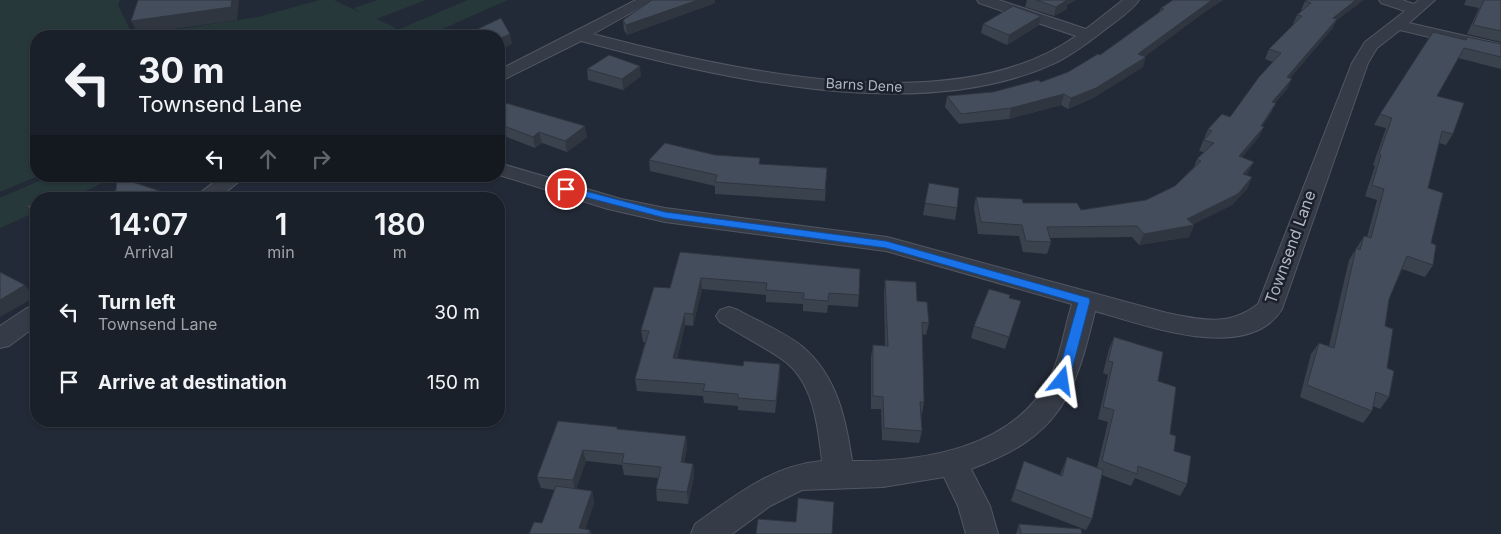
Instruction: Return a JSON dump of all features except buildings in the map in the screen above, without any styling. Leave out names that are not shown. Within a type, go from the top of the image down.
[{"type":"street","points":[[505,74],[647,0]]},
{"type":"street","points":[[984,0],[1086,34]]},
{"type":"street","name":"Barns Dene","points":[[578,35],[679,61],[726,70],[827,84],[903,88],[942,86],[1005,76],[1041,64],[1059,54],[1132,0]]},
{"type":"street","points":[[1386,0],[1422,4]]},
{"type":"street","name":"Townsend Lane","points":[[505,171],[616,204],[665,215],[886,244],[1084,301],[1194,328],[1233,328],[1249,324],[1261,317],[1270,308],[1323,159],[1360,63],[1371,45],[1422,4]]},
{"type":"street","points":[[1395,24],[1501,49]]},
{"type":"street","points":[[213,192],[227,182]]},
{"type":"street","points":[[707,534],[770,490],[794,478],[918,470],[952,463],[989,450],[1022,431],[1048,407],[1062,381],[1084,301]]},
{"type":"street","points":[[729,316],[794,354],[817,380],[832,423],[839,474]]},
{"type":"street","points":[[0,339],[30,318]]},
{"type":"street","points":[[952,463],[967,488],[978,516],[982,534]]},
{"type":"shaded area","points":[[0,0],[120,0],[118,5],[130,30],[30,30],[30,179],[0,192]]},
{"type":"shaded area","points":[[320,0],[334,0],[361,13],[354,8],[378,0],[426,0],[376,19],[396,28],[391,30],[172,30],[258,17]]},
{"type":"shaded area","points":[[468,0],[508,0],[440,30],[397,30]]},
{"type":"shaded area","points":[[36,182],[105,182],[83,192],[30,192],[30,215],[0,228],[0,198]]},
{"type":"route","points":[[566,189],[616,204],[665,215],[886,244],[1084,301],[1062,381]]}]
